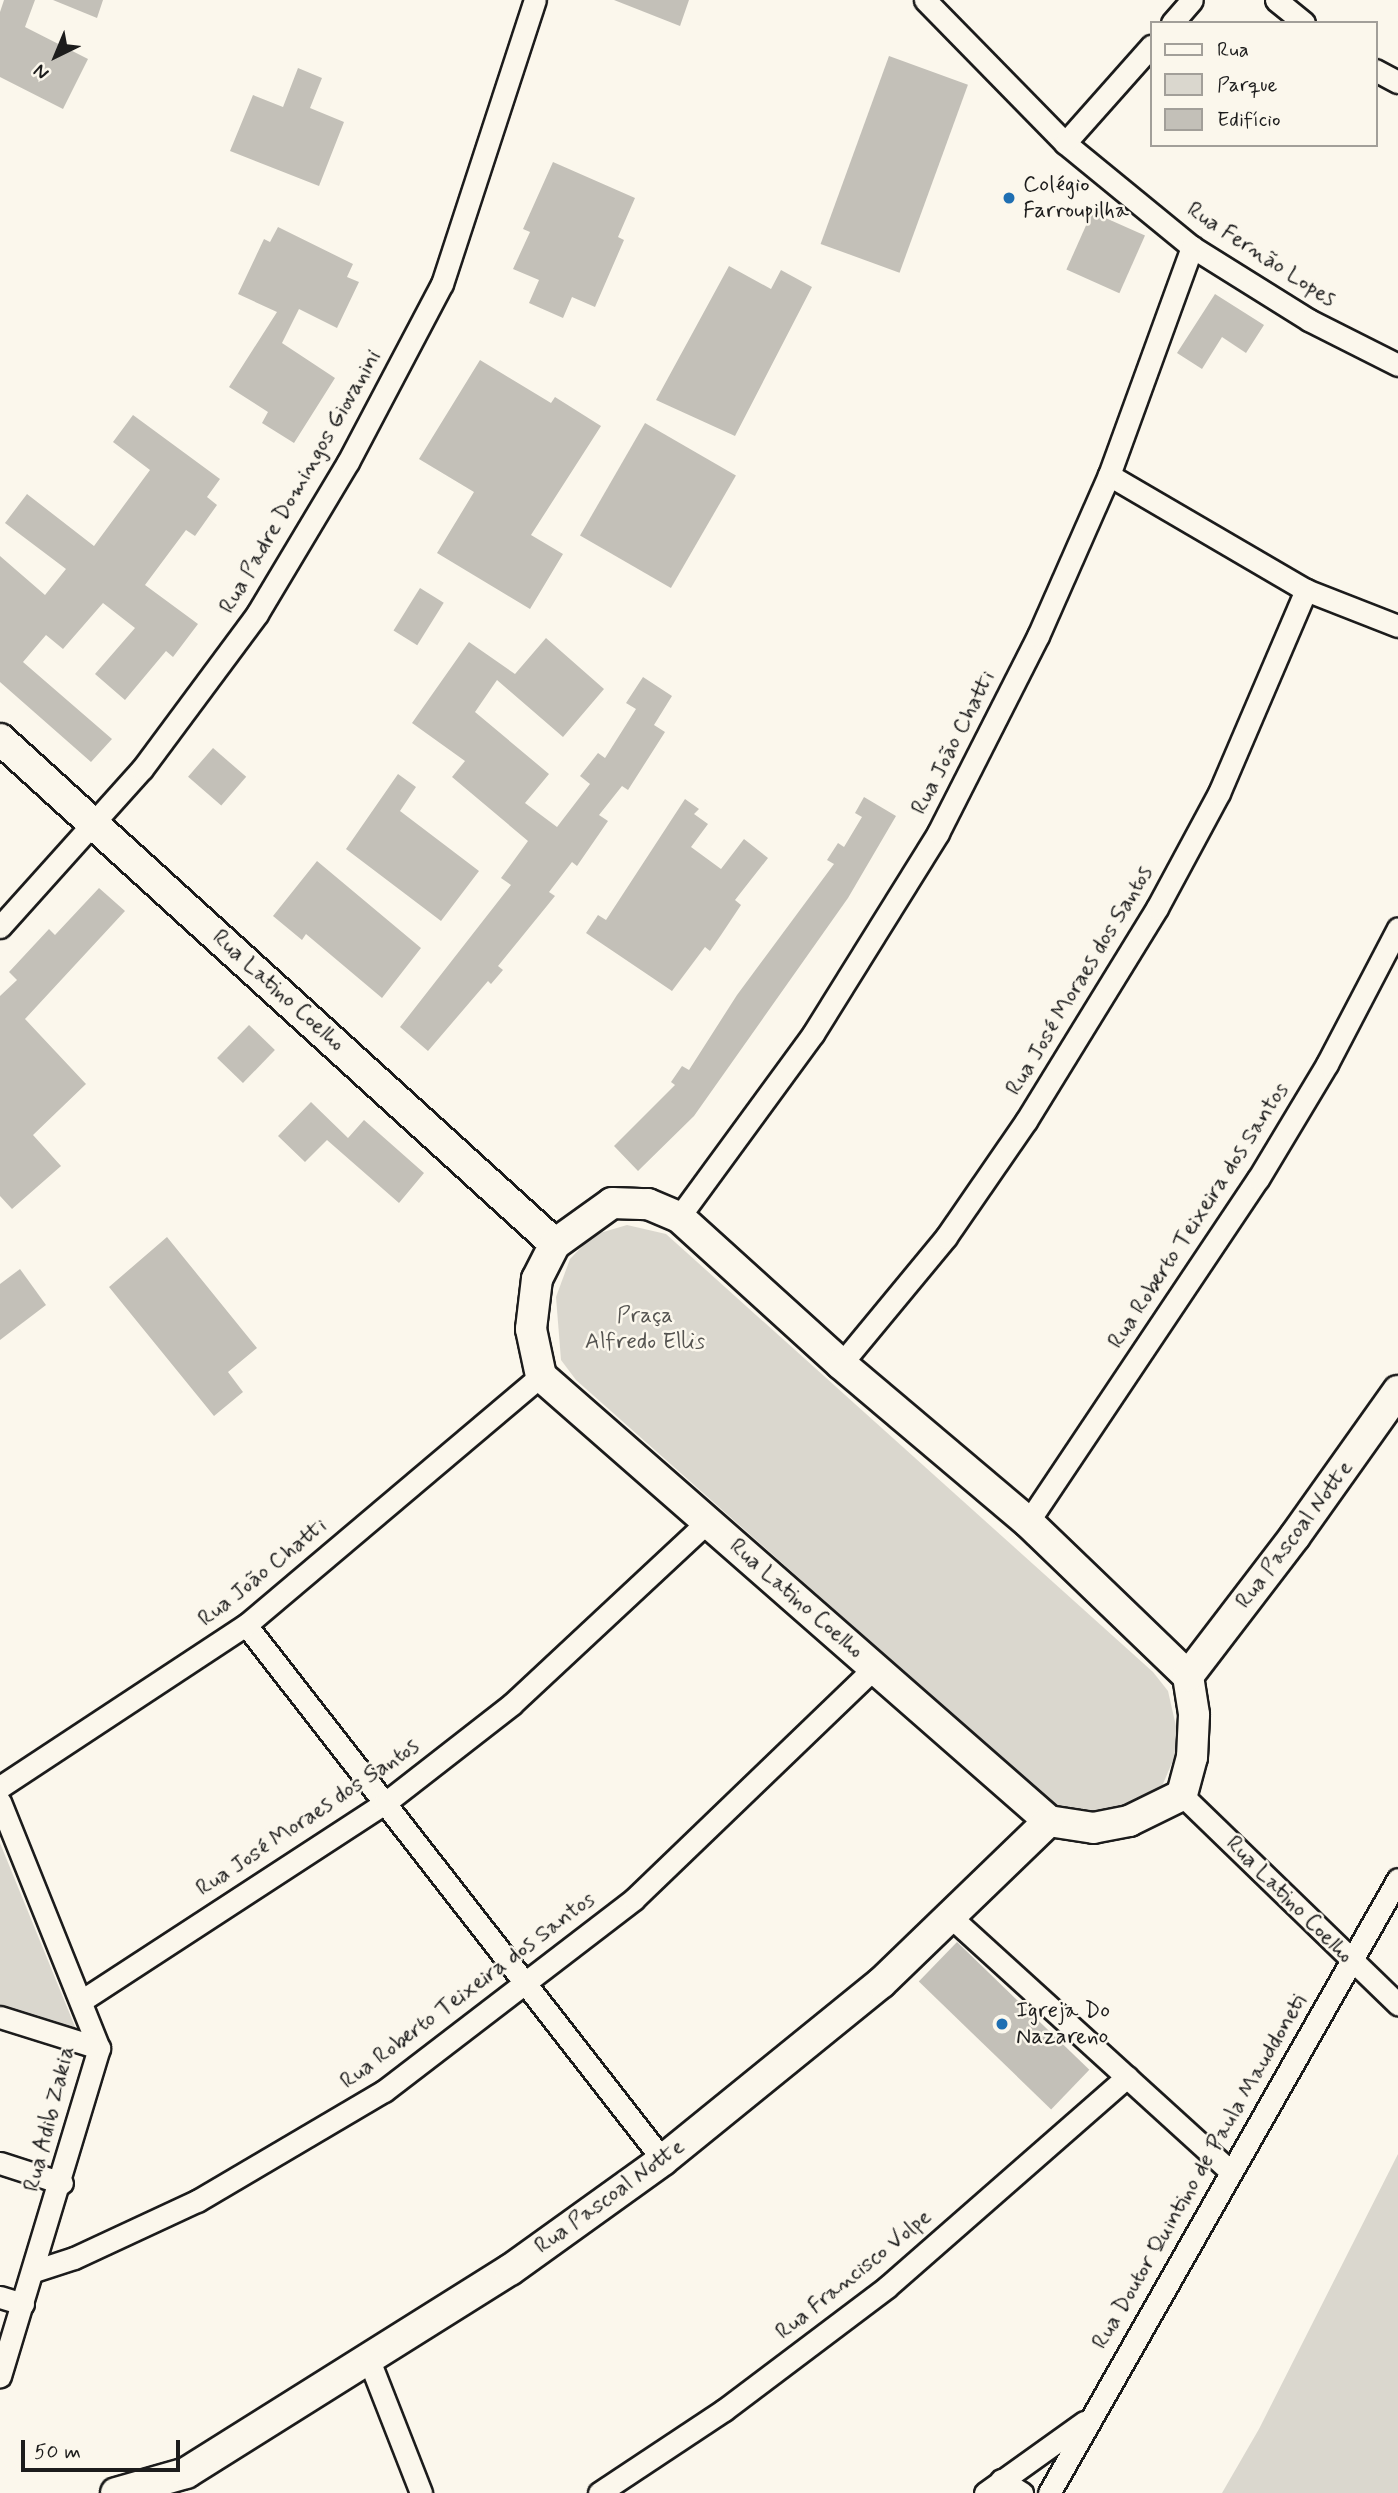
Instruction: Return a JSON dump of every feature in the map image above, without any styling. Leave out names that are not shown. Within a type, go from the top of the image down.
[{"type":"street","name":"Rua Padre Domingos Giovanini","points":[[0,927],[142,769],[257,614],[363,436],[442,284],[535,0]]},
{"type":"street","name":"Rua Fernão Lopes","points":[[925,0],[1065,143],[1192,247],[1309,320],[1398,365]]},
{"type":"street","points":[[1174,21],[1192,0]]},
{"type":"street","points":[[1276,0],[1302,21]]},
{"type":"street","points":[[1065,143],[1150,47]]},
{"type":"street","points":[[1377,70],[1398,82]]},
{"type":"street","name":"Rua João Chatti","points":[[678,1217],[813,1034],[938,833],[1038,636],[1108,475],[1192,247]]},
{"type":"street","points":[[1108,475],[1306,590],[1398,626]]},
{"type":"street","name":"Rua José Moraes dos Santos","points":[[841,1364],[946,1237],[1026,1121],[1157,908],[1219,793],[1306,590]]},
{"type":"street","name":"Rua Latino Coelho","points":[[0,739],[555,1244]]},
{"type":"street","name":"Rua Roberto Teixeira dos Santos","points":[[1028,1522],[1258,1179],[1327,1064],[1398,928]]},
{"type":"street","points":[[541,1376],[531,1329],[537,1279],[555,1244],[612,1203],[648,1204],[678,1217],[841,1364],[1028,1522],[1188,1676],[1194,1715],[1192,1757],[1182,1795],[1129,1821],[1094,1828],[1049,1821]]},
{"type":"street","name":"Rua Latino Coelho","points":[[541,1376],[1049,1821]]},
{"type":"street","name":"Rua João Chatti","points":[[0,1787],[246,1625],[541,1376]]},
{"type":"street","name":"Rua Pascoal Notte","points":[[1188,1676],[1295,1536],[1398,1391]]},
{"type":"street","name":"Rua José Moraes dos Santos","points":[[81,2001],[385,1803],[512,1704],[707,1522]]},
{"type":"street","points":[[246,1625],[663,2160]]},
{"type":"street","name":"Rua Roberto Teixeira dos Santos","points":[[34,2271],[74,2258],[197,2201],[384,2091],[634,1899],[874,1668]]},
{"type":"street","name":"Rua Latino Coelho","points":[[1182,1795],[1351,1962],[1398,2004]]},
{"type":"street","name":"Rua Adib Zakia","points":[[0,1802],[99,2048],[62,2183],[0,2376]]},
{"type":"street","name":"Rua Pascoal Notte","points":[[116,2493],[190,2483],[369,2360],[510,2270],[663,2160],[881,1983],[952,1918],[1049,1821]]},
{"type":"street","name":"Rua Doutor Quintino de Paula Mauddoneti","points":[[1049,2493],[1088,2419],[1398,1879]]},
{"type":"street","points":[[952,1918],[1231,2172]]},
{"type":"street","points":[[0,2017],[99,2048]]},
{"type":"street","name":"Rua Francisco Volpe","points":[[599,2493],[724,2410],[887,2287],[1127,2077]]},
{"type":"street","points":[[0,2163],[62,2183]]},
{"type":"street","points":[[0,2297],[23,2304]]},
{"type":"street","points":[[369,2360],[421,2493]]},
{"type":"street","points":[[993,2487],[1088,2419]]},
{"type":"street","points":[[993,2487],[1022,2493]]},
{"type":"green space","name":"Praça Alfredo Ellis","points":[[627,1225],[666,1234],[1153,1672],[1168,1691],[1180,1744],[1160,1791],[1141,1809],[1081,1815],[1052,1803],[576,1380],[561,1360],[556,1297],[570,1259],[593,1235]]},
{"type":"green space","points":[[0,1843],[60,1990],[76,2029],[0,2006]]},
{"type":"green space","points":[[1398,2154],[1398,2493],[1222,2493],[1259,2429]]},
{"type":"building","points":[[4,0],[35,0],[25,27],[88,59],[63,109],[0,77],[0,12]]},
{"type":"building","points":[[53,0],[103,0],[97,18]]},
{"type":"building","points":[[614,0],[689,0],[680,26]]},
{"type":"building","points":[[889,56],[968,85],[900,273],[821,244]]},
{"type":"building","points":[[298,68],[322,78],[310,108],[344,122],[319,186],[230,151],[253,95],[283,107]]},
{"type":"building","points":[[553,162],[635,198],[618,237],[624,240],[595,307],[572,297],[563,318],[529,303],[539,280],[513,269],[530,232],[523,229]]},
{"type":"building","points":[[1092,212],[1145,236],[1119,293],[1066,270]]},
{"type":"building","points":[[278,227],[353,264],[347,277],[359,282],[337,328],[299,309],[282,343],[335,378],[294,443],[262,423],[268,412],[229,387],[277,312],[238,294],[264,239],[270,242]]},
{"type":"building","points":[[729,266],[771,289],[781,270],[812,287],[735,436],[656,400]]},
{"type":"building","points":[[1215,294],[1264,325],[1246,353],[1222,337],[1202,369],[1177,353]]},
{"type":"building","points":[[480,360],[551,403],[555,397],[601,426],[531,535],[563,554],[530,609],[437,553],[474,492],[419,459]]},
{"type":"building","points":[[133,415],[220,479],[207,497],[217,505],[195,536],[186,530],[145,585],[198,624],[173,657],[166,651],[125,700],[95,674],[135,628],[103,603],[63,649],[46,635],[23,662],[112,739],[91,762],[0,682],[0,556],[45,595],[66,569],[5,523],[27,494],[94,546],[150,470],[113,442]]},
{"type":"building","points":[[645,423],[736,476],[671,588],[580,536]]},
{"type":"building","points":[[420,588],[444,603],[417,645],[394,630]]},
{"type":"building","points":[[546,638],[604,689],[563,737],[497,680],[475,712],[549,774],[525,803],[557,827],[590,784],[580,776],[598,753],[605,758],[636,709],[626,703],[643,677],[672,696],[654,725],[665,732],[628,790],[622,786],[599,815],[608,821],[577,866],[572,862],[549,892],[555,896],[498,966],[503,970],[491,984],[488,981],[428,1051],[400,1027],[511,885],[501,878],[528,841],[452,777],[465,761],[412,723],[469,642],[515,674]]},
{"type":"building","points":[[213,748],[246,777],[221,806],[188,777]]},
{"type":"building","points":[[398,774],[416,787],[400,811],[479,871],[441,921],[346,849]]},
{"type":"building","points":[[864,797],[896,816],[848,898],[694,1116],[638,1171],[614,1146],[675,1085],[671,1082],[682,1066],[689,1070],[737,995],[834,864],[827,860],[838,843],[844,847],[862,817],[855,813]]},
{"type":"building","points":[[685,799],[699,809],[694,814],[708,824],[691,847],[721,869],[744,839],[768,858],[735,900],[741,905],[710,951],[705,947],[672,991],[586,933],[598,915],[606,920]]},
{"type":"building","points":[[317,861],[421,948],[382,998],[306,934],[302,940],[273,916]]},
{"type":"building","points":[[99,888],[125,911],[25,1019],[86,1084],[33,1135],[61,1166],[12,1209],[0,1196],[0,996],[17,980],[9,972],[49,929],[55,935]]},
{"type":"building","points":[[249,1025],[275,1050],[243,1083],[217,1058]]},
{"type":"building","points":[[311,1102],[348,1138],[364,1120],[424,1173],[399,1203],[327,1140],[305,1162],[278,1136]]},
{"type":"building","points":[[167,1237],[257,1348],[228,1372],[243,1392],[214,1416],[109,1287]]},
{"type":"building","points":[[20,1269],[46,1305],[0,1340],[0,1284]]},
{"type":"building","name":"Igreja Do Nazareno","points":[[957,1942],[1089,2070],[1051,2109],[919,1982]]},
{"type":"place","name":"Colégio Farroupilha","points":[[1009,198]]},
{"type":"place","name":"Igreja Do Nazareno","points":[[1002,2024]]}]
